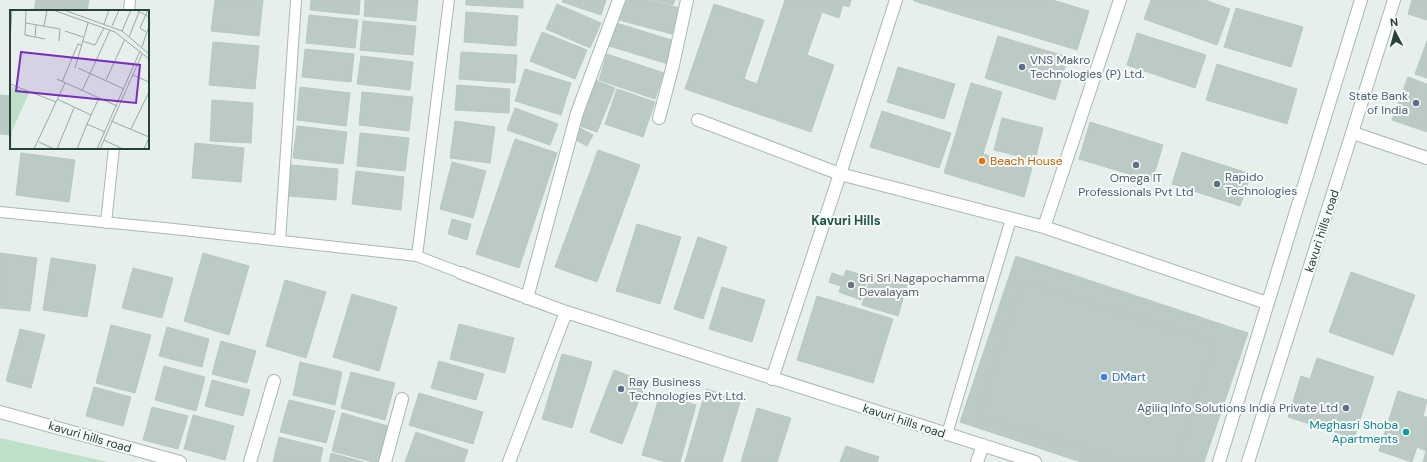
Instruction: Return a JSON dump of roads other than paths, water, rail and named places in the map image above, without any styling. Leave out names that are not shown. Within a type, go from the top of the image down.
[{"type":"street","points":[[526,298],[577,113],[619,0]]},
{"type":"street","points":[[659,118],[673,65],[687,0]]},
{"type":"street","points":[[772,379],[896,0]]},
{"type":"street","points":[[1044,227],[1120,0]]},
{"type":"street","points":[[1219,462],[1361,0]]},
{"type":"street","name":"kavuri hills road","points":[[1248,462],[1394,0]]},
{"type":"street","points":[[698,120],[840,174],[1044,227],[1267,303]]},
{"type":"street","points":[[1353,133],[1427,158]]},
{"type":"street","name":"kavuri hills road","points":[[461,273],[566,312],[1035,462]]},
{"type":"street","points":[[509,462],[566,312]]},
{"type":"street","points":[[250,462],[274,381]]},
{"type":"street","points":[[385,462],[402,399]]},
{"type":"street","name":"kavuri hills road","points":[[0,412],[180,462]]},
{"type":"street","points":[[977,462],[983,445]]},
{"type":"lane","points":[[129,10],[130,0]]},
{"type":"lane","points":[[280,241],[296,0]]},
{"type":"lane","points":[[417,256],[449,0]]},
{"type":"lane","points":[[106,222],[114,149]]},
{"type":"lane","points":[[0,212],[417,256],[461,273]]},
{"type":"lane","points":[[947,434],[1011,219]]},
{"type":"place","name":"VNS Makro Technologies (P) Ltd.","points":[[1022,67]]},
{"type":"place","name":"State Bank of India","points":[[1416,103]]},
{"type":"place","name":"Beach House","points":[[982,161]]},
{"type":"place","name":"Omega IT Professionals Pvt Ltd","points":[[1136,165]]},
{"type":"place","name":"Rapido Technologies","points":[[1217,184]]},
{"type":"place","name":"Sri Sri Nagapochamma Devalayam","points":[[851,285]]},
{"type":"place","name":"DMart","points":[[1104,377]]},
{"type":"place","name":"Ray Business Technologies Pvt Ltd.","points":[[621,389]]},
{"type":"place","name":"Agiliq Info Solutions India Private Ltd","points":[[1346,408]]},
{"type":"place","name":"Meghasri Shoba Apartments","points":[[1406,432]]},
{"type":"district","name":"Kavuri Hills","points":[[846,220]]}]
